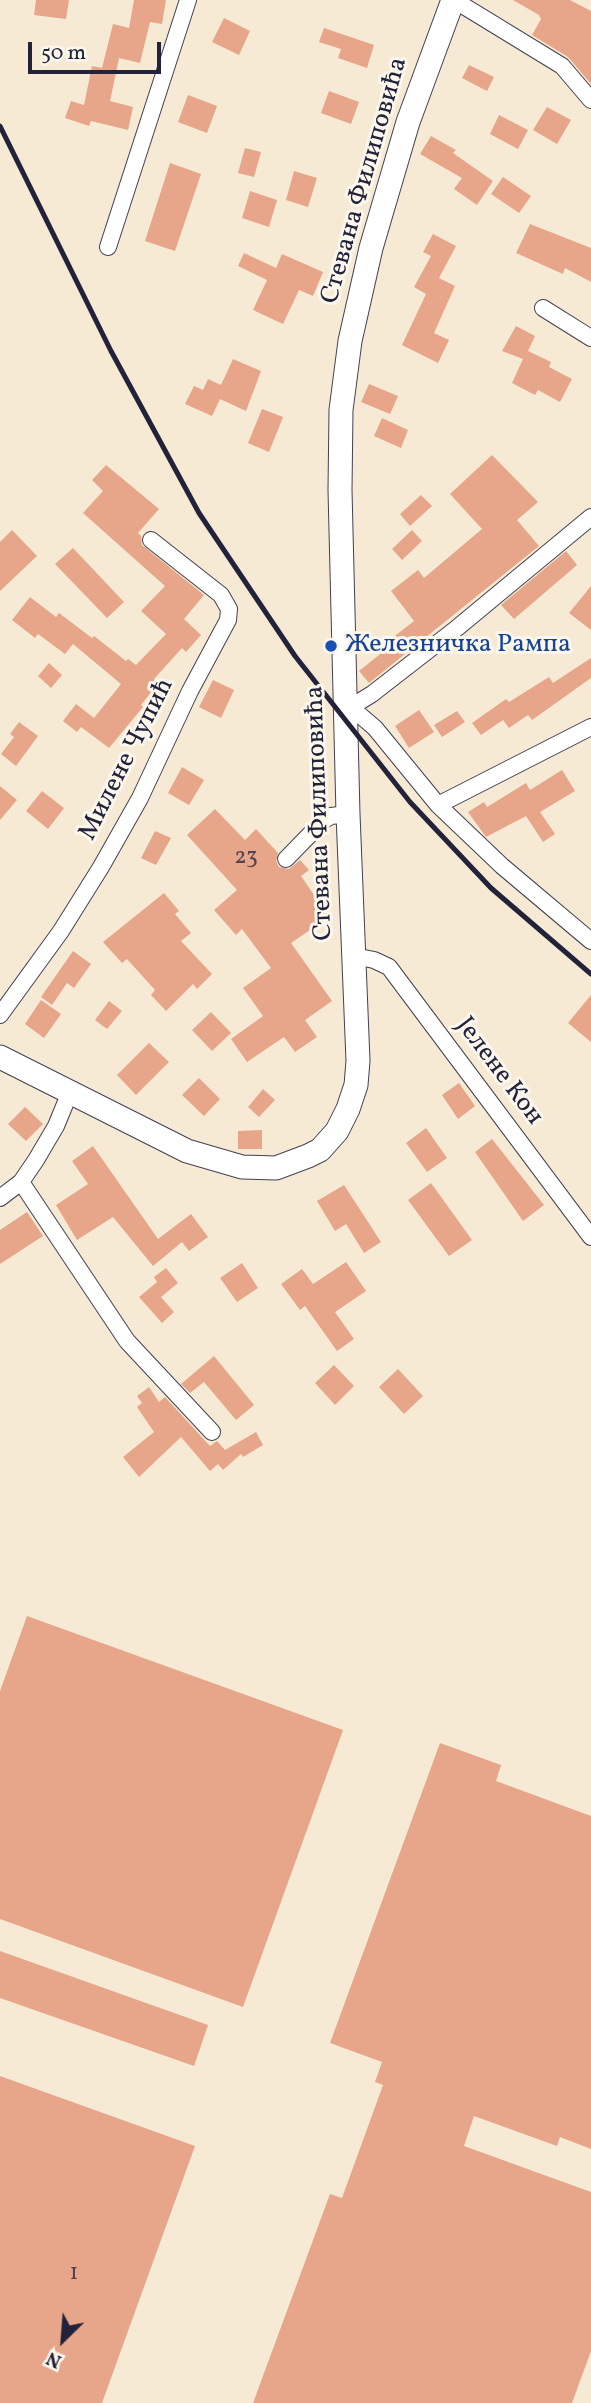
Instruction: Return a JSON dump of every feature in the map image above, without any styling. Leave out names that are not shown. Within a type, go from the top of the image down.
[{"type":"main road","name":"Стевана Филиповића","points":[[0,1057],[176,1146],[221,1164],[276,1168],[320,1150],[337,1131],[356,1085],[340,490],[344,380],[371,248],[408,122],[454,0]]},
{"type":"street","points":[[108,247],[188,0]]},
{"type":"street","points":[[454,0],[562,66],[591,100]]},
{"type":"street","points":[[543,308],[591,338]]},
{"type":"street","points":[[346,710],[372,694],[457,628],[591,517]]},
{"type":"street","name":"Милене Чупић","points":[[0,1015],[61,931],[101,867],[140,798],[190,691],[228,620],[229,608],[221,595],[151,540]]},
{"type":"street","points":[[346,710],[361,716],[375,728],[438,805],[502,866],[591,942]]},
{"type":"street","points":[[438,805],[591,727]]},
{"type":"street","points":[[286,859],[324,820],[331,816],[348,814]]},
{"type":"street","name":"Јелене Кон","points":[[354,956],[374,960],[389,967],[591,1237]]},
{"type":"street","points":[[0,1198],[21,1182],[56,1126],[70,1092]]},
{"type":"street","points":[[21,1182],[127,1341],[212,1432]]},
{"type":"building","points":[[36,0],[69,0],[66,19],[34,15]]},
{"type":"building","points":[[134,0],[166,0],[162,24],[150,22],[140,63],[119,58],[110,101],[133,107],[128,130],[91,121],[89,126],[65,118],[71,101],[84,105],[92,66],[102,68],[113,24],[129,28]]},
{"type":"building","points":[[513,0],[570,0],[591,11],[591,84],[568,57],[532,35],[541,19],[539,15]]},
{"type":"building","points":[[224,18],[250,31],[239,55],[212,42]]},
{"type":"building","points":[[324,28],[374,45],[367,68],[338,58],[341,49],[319,42]]},
{"type":"building","points":[[469,65],[494,77],[487,91],[462,78]]},
{"type":"building","points":[[329,91],[359,102],[351,124],[321,113]]},
{"type":"building","points":[[188,95],[217,106],[207,133],[178,122]]},
{"type":"building","points":[[547,107],[571,120],[557,144],[533,130]]},
{"type":"building","points":[[499,115],[528,130],[518,149],[490,134]]},
{"type":"building","points":[[431,136],[456,150],[453,153],[493,181],[477,205],[454,189],[462,178],[420,154]]},
{"type":"building","points":[[245,148],[261,152],[254,177],[238,173]]},
{"type":"building","points":[[170,163],[201,174],[175,251],[145,241]]},
{"type":"building","points":[[294,171],[317,178],[308,207],[286,200]]},
{"type":"building","points":[[503,177],[531,196],[519,213],[491,194]]},
{"type":"building","points":[[250,191],[277,200],[269,227],[242,218]]},
{"type":"building","points":[[530,224],[591,248],[591,282],[565,268],[563,274],[516,253]]},
{"type":"building","points":[[433,234],[456,246],[439,278],[455,286],[434,333],[449,340],[438,363],[402,345],[426,294],[414,287],[431,256],[423,252]]},
{"type":"building","points":[[244,253],[276,268],[282,254],[323,272],[313,296],[299,290],[283,324],[253,310],[267,280],[238,266]]},
{"type":"building","points":[[516,326],[535,336],[528,351],[551,362],[549,367],[572,379],[560,402],[538,390],[535,395],[512,383],[523,359],[502,351]]},
{"type":"building","points":[[233,359],[261,371],[246,411],[220,399],[212,416],[185,404],[194,386],[203,390],[208,379],[221,385]]},
{"type":"building","points":[[369,384],[398,396],[390,414],[361,402]]},
{"type":"building","points":[[262,409],[283,417],[269,452],[248,443]]},
{"type":"building","points":[[382,418],[408,430],[401,448],[374,436]]},
{"type":"building","points":[[492,455],[538,502],[517,520],[539,546],[369,683],[359,671],[394,643],[391,639],[414,621],[391,591],[418,570],[424,578],[482,529],[450,494]]},
{"type":"building","points":[[106,465],[159,509],[138,533],[142,545],[204,595],[184,619],[201,635],[186,652],[182,648],[154,679],[159,682],[141,705],[143,707],[109,748],[81,727],[77,732],[63,721],[76,704],[94,718],[121,684],[73,644],[65,654],[38,634],[35,638],[12,620],[30,597],[56,617],[59,613],[126,661],[128,659],[136,665],[166,634],[141,611],[165,586],[83,513],[103,491],[92,480]]},
{"type":"building","points":[[421,495],[432,506],[410,526],[400,514]]},
{"type":"building","points":[[12,530],[37,556],[0,591],[0,542]]},
{"type":"building","points":[[412,530],[422,541],[402,560],[392,549]]},
{"type":"building","points":[[73,548],[124,602],[107,618],[55,564]]},
{"type":"building","points":[[566,551],[577,565],[514,619],[501,605]]},
{"type":"building","points":[[591,586],[591,630],[569,613]]},
{"type":"building","points":[[591,658],[591,678],[532,720],[528,715],[509,728],[503,720],[481,735],[472,723],[506,699],[509,702],[549,677],[553,683]]},
{"type":"building","points":[[49,663],[62,675],[51,688],[38,676]]},
{"type":"building","points":[[213,680],[234,690],[221,718],[199,707]]},
{"type":"building","points":[[419,710],[434,732],[409,748],[395,726]]},
{"type":"building","points":[[457,711],[465,722],[442,737],[434,725]]},
{"type":"building","points":[[19,722],[38,736],[16,766],[1,754],[14,737],[10,734]]},
{"type":"building","points":[[182,767],[204,780],[189,805],[168,793]]},
{"type":"building","points":[[562,770],[575,791],[540,812],[555,834],[543,842],[526,816],[486,837],[468,812],[484,802],[487,807],[526,783],[530,790]]},
{"type":"building","points":[[0,786],[17,800],[0,820]]},
{"type":"building","points":[[42,791],[64,808],[48,829],[26,811]]},
{"type":"building","points":[[215,809],[245,840],[256,829],[278,853],[276,861],[279,867],[289,869],[300,860],[309,870],[301,876],[329,917],[291,943],[332,1001],[305,1020],[317,1037],[295,1052],[284,1037],[247,1062],[231,1039],[263,1016],[243,988],[271,968],[242,929],[236,935],[214,910],[237,890],[187,835]]},
{"type":"building","points":[[155,831],[171,838],[156,865],[141,858]]},
{"type":"building","points":[[164,893],[179,911],[175,914],[191,933],[181,941],[212,974],[197,989],[193,984],[166,1011],[151,995],[155,990],[127,959],[122,963],[103,942]]},
{"type":"building","points":[[73,951],[91,964],[74,988],[67,983],[52,1005],[41,997]]},
{"type":"building","points":[[591,995],[591,1042],[568,1023]]},
{"type":"building","points":[[41,1000],[61,1014],[44,1038],[25,1024]]},
{"type":"building","points":[[109,1001],[122,1011],[107,1029],[95,1020]]},
{"type":"building","points":[[211,1012],[231,1033],[212,1051],[192,1030]]},
{"type":"building","points":[[149,1043],[169,1062],[136,1095],[117,1075]]},
{"type":"building","points":[[199,1078],[220,1099],[204,1116],[182,1095]]},
{"type":"building","points":[[459,1083],[475,1106],[458,1119],[442,1095]]},
{"type":"building","points":[[263,1089],[275,1100],[259,1117],[248,1107]]},
{"type":"building","points":[[25,1107],[43,1124],[26,1141],[8,1124]]},
{"type":"building","points":[[426,1128],[447,1158],[427,1172],[406,1143]]},
{"type":"building","points":[[262,1130],[262,1149],[238,1149],[238,1131]]},
{"type":"building","points":[[492,1139],[544,1205],[523,1221],[475,1152]]},
{"type":"building","points":[[93,1146],[158,1239],[191,1214],[208,1237],[189,1251],[182,1242],[153,1266],[113,1217],[77,1240],[56,1205],[88,1184],[72,1161]]},
{"type":"building","points":[[431,1183],[472,1240],[449,1256],[408,1200]]},
{"type":"building","points":[[344,1185],[381,1242],[364,1253],[346,1224],[335,1231],[317,1201]]},
{"type":"building","points":[[27,1212],[43,1236],[0,1264],[0,1230]]},
{"type":"building","points":[[346,1262],[366,1291],[335,1312],[354,1339],[337,1351],[305,1306],[300,1310],[281,1284],[302,1269],[313,1284]]},
{"type":"building","points":[[242,1263],[258,1288],[237,1302],[220,1278]]},
{"type":"building","points":[[166,1268],[178,1283],[161,1297],[174,1312],[162,1323],[139,1297],[157,1282],[154,1277]]},
{"type":"building","points":[[214,1356],[254,1405],[236,1420],[204,1382],[190,1393],[181,1384]]},
{"type":"building","points":[[334,1365],[354,1386],[335,1405],[315,1383]]},
{"type":"building","points":[[398,1369],[423,1396],[404,1414],[379,1387]]},
{"type":"building","points":[[149,1387],[159,1402],[165,1397],[210,1446],[217,1441],[225,1450],[256,1432],[263,1445],[243,1457],[241,1454],[223,1470],[218,1464],[210,1471],[181,1437],[139,1477],[123,1457],[154,1432],[137,1407],[142,1403],[137,1396]]},
{"type":"building","points":[[27,1616],[343,1730],[243,2007],[0,1919],[0,1691]]},
{"type":"building","points":[[440,1743],[501,1765],[496,1781],[591,1816],[591,2149],[560,2137],[557,2146],[474,2116],[464,2146],[591,2192],[591,2351],[572,2403],[253,2403],[330,2194],[342,2198],[383,2085],[375,2082],[382,2062],[330,2043]]},
{"type":"building","points":[[0,1951],[208,2025],[194,2066],[0,1998]]},
{"type":"building","points":[[0,2076],[195,2146],[102,2403],[0,2403]]},
{"type":"railway","points":[[0,126],[111,351],[199,513],[295,656],[410,802],[491,888],[591,974]]},
{"type":"place","name":"Железничка Рампа","points":[[331,646]]}]
